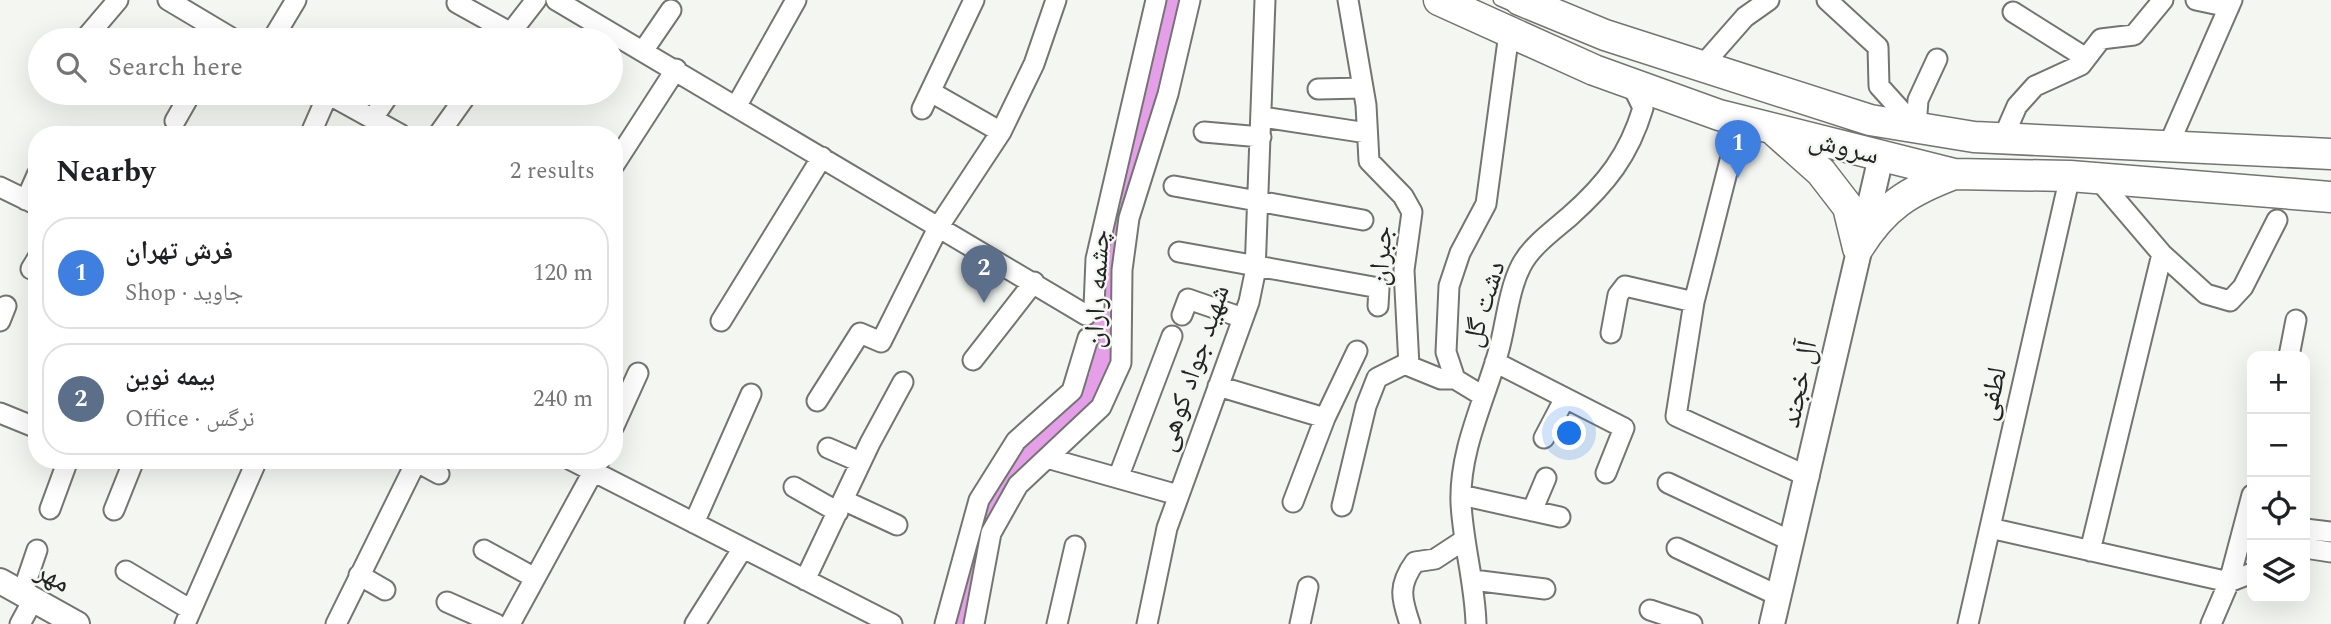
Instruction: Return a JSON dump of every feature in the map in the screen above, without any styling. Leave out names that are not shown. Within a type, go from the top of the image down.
[{"type":"main road","name":"سروش","points":[[1439,0],[1509,33],[1631,83],[1740,121],[1954,174],[2084,177],[2275,207],[2331,195]]},
{"type":"main road","name":"سروش","points":[[1520,0],[1605,35],[1876,120],[1974,137],[2331,154]]},
{"type":"main road","points":[[1870,154],[1876,120]]},
{"type":"main road","points":[[1774,130],[1821,172],[1848,206],[1858,248]]},
{"type":"main road","points":[[2221,147],[2331,148]]},
{"type":"main road","points":[[1858,248],[1872,225],[1890,207],[1917,187],[1954,174]]},
{"type":"street","points":[[94,28],[118,0]]},
{"type":"street","points":[[168,0],[211,28]]},
{"type":"street","points":[[279,28],[296,0]]},
{"type":"street","points":[[515,28],[536,0]]},
{"type":"street","points":[[556,0],[604,28]]},
{"type":"street","points":[[737,105],[796,0]]},
{"type":"street","points":[[974,0],[926,100],[1002,132]]},
{"type":"street","points":[[817,401],[860,333],[881,342],[939,226],[1002,132],[1034,64],[1056,0]]},
{"type":"street","points":[[623,39],[1034,282],[1090,311],[1096,259],[1156,0]]},
{"type":"street","name":"چشمه راران","points":[[974,624],[991,533],[1018,485],[1101,407],[1121,363],[1122,270],[1129,218],[1168,94],[1190,0]]},
{"type":"street","name":"شهید جواد کوهی","points":[[1147,624],[1167,528],[1243,318],[1255,267],[1265,0]]},
{"type":"street","name":"جبران","points":[[1348,0],[1363,88],[1369,161],[1403,196],[1412,212],[1404,270],[1409,366]]},
{"type":"street","points":[[1701,67],[1745,16],[1769,0]]},
{"type":"street","points":[[1827,0],[1878,47],[1879,86],[1916,127]]},
{"type":"street","points":[[2003,138],[2017,106],[2035,86],[2081,65],[2101,39],[2134,35],[2163,0]]},
{"type":"street","points":[[2169,145],[2231,4],[2196,0]]},
{"type":"street","points":[[457,3],[494,28]]},
{"type":"street","points":[[643,51],[671,9]]},
{"type":"street","points":[[2013,12],[2086,58]]},
{"type":"street","points":[[1455,379],[1447,352],[1450,286],[1460,253],[1486,204],[1509,33]]},
{"type":"street","points":[[1916,127],[1918,100],[1937,59]]},
{"type":"street","points":[[623,151],[676,69]]},
{"type":"street","name":"دشت گل","points":[[1476,624],[1473,580],[1464,540],[1461,495],[1483,396],[1521,265],[1542,241],[1582,206],[1609,176],[1633,142],[1643,108],[1631,83]]},
{"type":"street","points":[[1318,89],[1363,88]]},
{"type":"street","points":[[175,121],[184,105]]},
{"type":"street","points":[[314,126],[322,105]]},
{"type":"street","points":[[349,105],[386,126]]},
{"type":"street","points":[[373,118],[382,105]]},
{"type":"street","points":[[444,126],[459,105]]},
{"type":"street","points":[[1740,121],[1694,302],[1676,416],[1809,477]]},
{"type":"street","points":[[1204,131],[1261,127],[1367,133]]},
{"type":"street","name":"آل خجند","points":[[1772,624],[1809,477],[1858,248],[1870,154]]},
{"type":"street","points":[[721,321],[822,157]]},
{"type":"street","points":[[2084,177],[2206,294],[2230,301],[2243,287],[2275,207]]},
{"type":"street","name":"لطفی","points":[[1968,624],[1990,528],[2084,177]]},
{"type":"street","points":[[1174,186],[1363,220]]},
{"type":"street","points":[[0,187],[28,201]]},
{"type":"street","points":[[1179,252],[1378,288],[1378,306]]},
{"type":"street","points":[[2090,551],[2162,254]]},
{"type":"street","points":[[973,360],[1034,282]]},
{"type":"street","points":[[1611,333],[1618,295],[1625,286],[1694,302]]},
{"type":"street","points":[[1181,315],[1188,299],[1243,318]]},
{"type":"street","points":[[2290,351],[2296,320]]},
{"type":"street","points":[[1118,478],[1172,336]]},
{"type":"street","points":[[945,624],[979,500],[1016,441],[1072,391],[1088,338]]},
{"type":"street","points":[[1293,502],[1325,418],[1357,351]]},
{"type":"street","points":[[1495,362],[1624,428],[1606,473]]},
{"type":"street","points":[[1342,506],[1367,406],[1377,378],[1403,365],[1409,366],[1441,379],[1455,379],[1483,396]]},
{"type":"street","points":[[623,406],[638,373]]},
{"type":"street","points":[[805,580],[860,462],[903,382]]},
{"type":"street","points":[[1218,386],[1325,418]]},
{"type":"street","points":[[694,523],[751,394]]},
{"type":"street","points":[[1544,438],[1565,398]]},
{"type":"street","points":[[0,413],[28,424]]},
{"type":"street","points":[[828,448],[860,462]]},
{"type":"street","points":[[1046,458],[1178,495]]},
{"type":"street","points":[[50,509],[65,469]]},
{"type":"street","points":[[114,510],[130,469]]},
{"type":"street","points":[[125,571],[188,617],[253,469]]},
{"type":"street","points":[[336,624],[413,469]]},
{"type":"street","points":[[431,469],[439,474]]},
{"type":"street","points":[[510,624],[595,469]]},
{"type":"street","points":[[602,469],[694,523],[805,580],[862,618],[892,624]]},
{"type":"street","points":[[1532,510],[1546,478]]},
{"type":"street","points":[[1668,483],[1793,542]]},
{"type":"street","points":[[794,487],[897,525]]},
{"type":"street","points":[[1461,495],[1560,517]]},
{"type":"street","points":[[2211,624],[2229,582],[2247,514]]},
{"type":"street","points":[[1990,528],[2229,582],[2247,575]]},
{"type":"street","points":[[2310,529],[2331,531]]},
{"type":"street","points":[[1410,624],[1404,605],[1403,579],[1415,562],[1435,559],[1464,540]]},
{"type":"street","points":[[1057,624],[1075,546]]},
{"type":"street","points":[[695,624],[743,548]]},
{"type":"street","points":[[1677,548],[1779,596]]},
{"type":"street","points":[[2310,549],[2331,552]]},
{"type":"street","points":[[20,624],[37,550]]},
{"type":"street","points":[[484,551],[536,578]]},
{"type":"street","points":[[359,575],[385,590]]},
{"type":"street","points":[[1473,580],[1545,589]]},
{"type":"street","name":"مهر","points":[[0,581],[77,624]]},
{"type":"street","points":[[1300,624],[1308,587]]},
{"type":"street","points":[[447,602],[496,624]]},
{"type":"street","points":[[1650,610],[1692,624]]},
{"type":"lane","points":[[1457,0],[1600,64],[1723,108],[1847,140],[1870,154]]},
{"type":"lane","points":[[1499,0],[1603,44],[1695,75],[1851,122],[1876,120]]},
{"type":"waterway","points":[[955,624],[991,499],[1013,461],[1104,381],[1115,233],[1171,0]]},
{"type":"place","name":"فرش تهران","points":[[1738,178]]},
{"type":"place","name":"بیمه نوین","points":[[984,303]]}]
